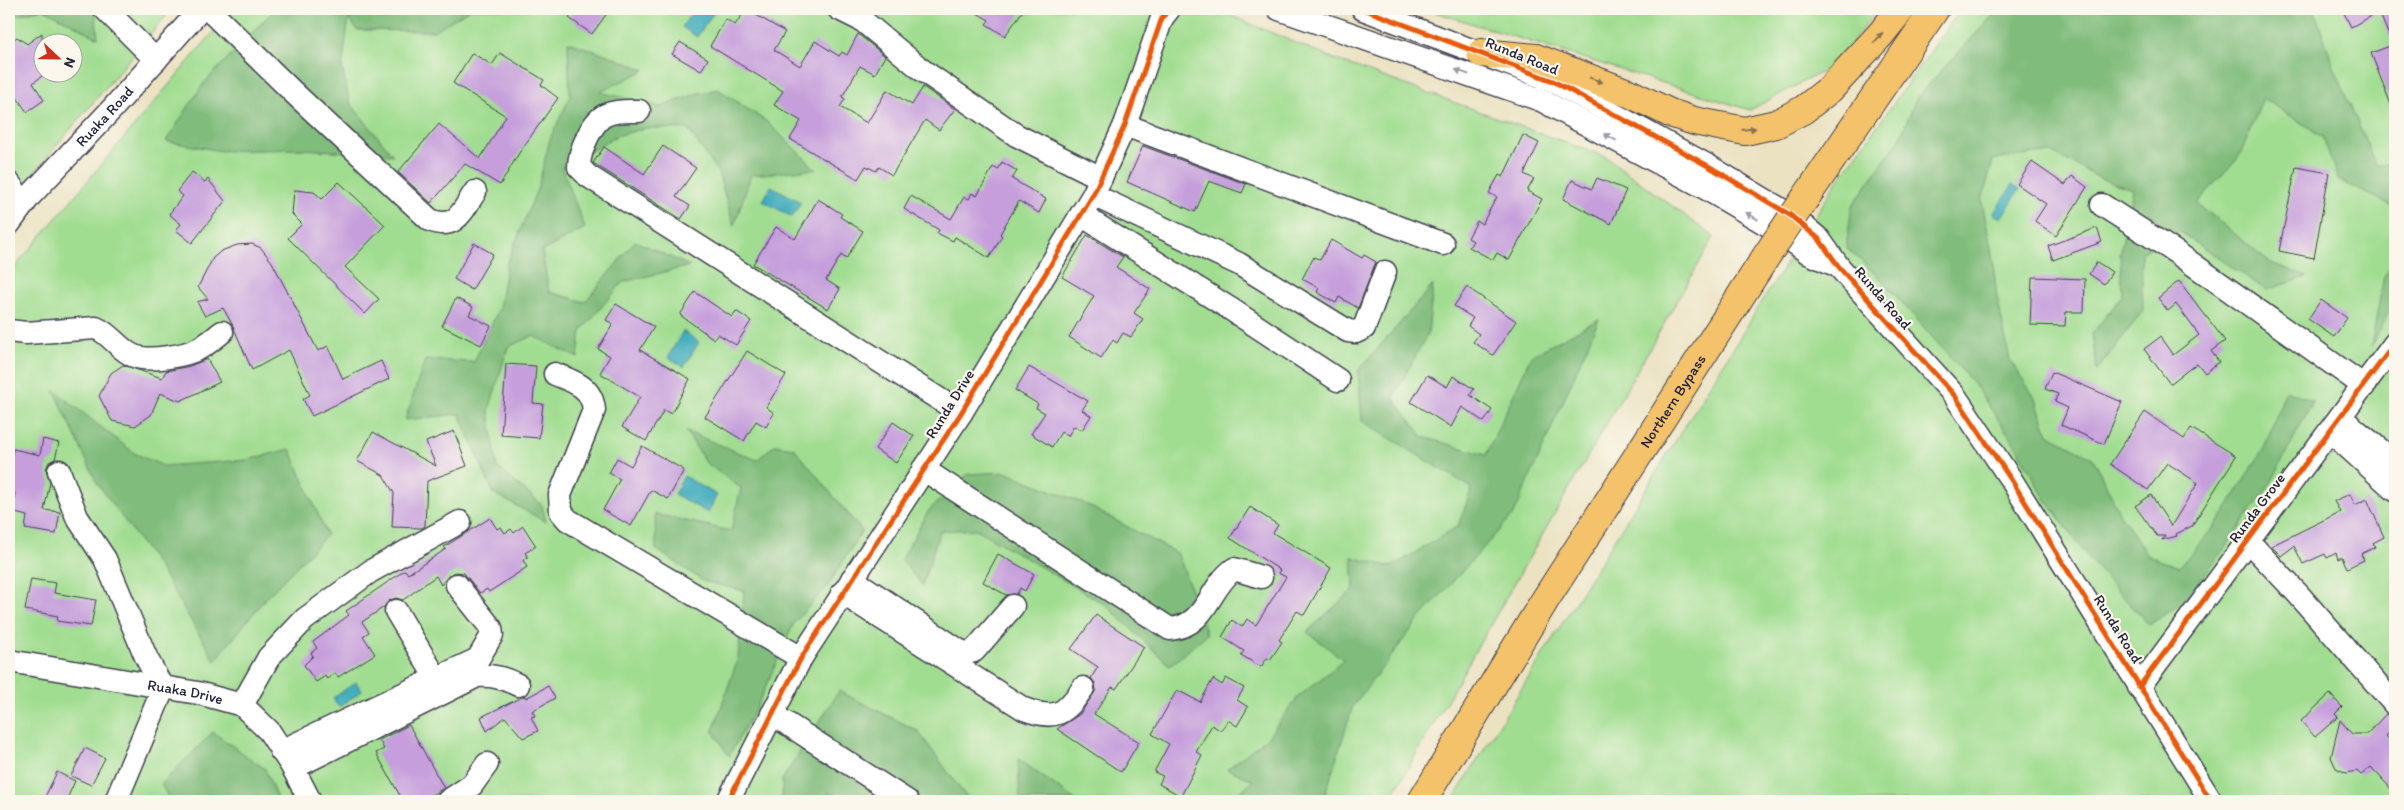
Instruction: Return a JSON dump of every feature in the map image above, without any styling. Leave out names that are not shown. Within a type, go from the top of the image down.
[{"type":"main road","points":[[1481,52],[1536,58],[1632,94],[1670,113],[1694,121],[1745,131],[1776,124],[1803,110],[1830,89],[1880,36],[1901,9]]},
{"type":"main road","name":"Northern Bypass","points":[[1422,801],[1555,584],[1767,255],[1935,9]]},
{"type":"street","points":[[105,9],[156,60]]},
{"type":"street","name":"Ruaka Road","points":[[9,224],[24,204],[201,9]]},
{"type":"street","points":[[208,9],[294,93],[430,220],[445,225],[452,222],[460,214],[474,192]]},
{"type":"street","points":[[839,9],[863,21],[922,70],[1016,135],[1097,187],[1239,264],[1348,331],[1356,332],[1364,328],[1385,272]]},
{"type":"street","name":"Runda Road","points":[[1279,9],[1541,100],[1700,184],[1778,231],[1810,254],[1839,267]]},
{"type":"street","name":"Runda Road","points":[[1363,9],[1481,52],[1553,81],[1710,168],[1790,215],[1819,238],[1839,267],[1954,396],[2012,481],[2211,801]]},
{"type":"street","name":"Runda Drive","points":[[728,801],[800,658],[961,412],[1097,187],[1125,124],[1164,12]]},
{"type":"street","points":[[639,111],[622,111],[606,114],[587,136],[579,157],[579,167],[588,176],[961,412]]},
{"type":"street","points":[[1125,124],[1443,244]]},
{"type":"street","points":[[9,183],[24,204]]},
{"type":"street","points":[[2102,205],[2177,253],[2364,386]]},
{"type":"street","points":[[1081,215],[1229,308],[1338,380]]},
{"type":"street","points":[[9,331],[26,333],[96,328],[104,331],[119,347],[135,357],[174,356],[200,348],[222,332]]},
{"type":"street","name":"Runda Grove","points":[[2140,687],[2395,344]]},
{"type":"street","points":[[555,374],[578,383],[587,391],[593,399],[594,410],[560,495],[560,512],[568,520],[800,658]]},
{"type":"street","points":[[2335,424],[2395,462]]},
{"type":"street","points":[[2335,424],[2395,490]]},
{"type":"street","points":[[923,469],[1170,629],[1183,628],[1201,613],[1224,576],[1234,569],[1261,577]]},
{"type":"street","points":[[59,471],[77,516],[104,559],[146,657],[163,688],[116,801]]},
{"type":"street","points":[[242,705],[269,657],[305,619],[371,572],[460,522]]},
{"type":"street","points":[[2248,541],[2298,594],[2395,705]]},
{"type":"street","points":[[287,760],[436,678],[478,659],[492,635],[491,628],[457,586]]},
{"type":"street","points":[[847,586],[966,653],[974,651],[1013,606]]},
{"type":"street","points":[[847,586],[1024,709],[1050,716],[1062,713],[1070,707],[1083,688]]},
{"type":"street","points":[[396,611],[436,678]]},
{"type":"street","name":"Ruaka Drive","points":[[9,661],[198,693],[242,705],[269,731],[310,801]]},
{"type":"street","points":[[287,760],[477,676],[505,679],[518,685]]},
{"type":"street","points":[[772,714],[907,801]]},
{"type":"street","points":[[448,801],[472,785],[488,764]]},
{"type":"green space","points":[[9,9],[172,9],[9,202]]},
{"type":"green space","points":[[9,9],[44,9],[9,17]]},
{"type":"green space","points":[[44,9],[95,9],[98,38]]},
{"type":"green space","points":[[233,9],[1215,9],[1339,61],[1606,157],[1714,237],[1389,801],[9,801],[9,301],[14,268]]},
{"type":"green space","points":[[275,9],[470,9],[434,31],[357,30],[349,18],[342,68],[350,103],[393,155],[303,149],[221,151],[166,141],[204,83]]},
{"type":"green space","points":[[1425,9],[1878,9],[1833,66],[1750,110]]},
{"type":"green space","points":[[1961,9],[2395,9],[2395,801],[1452,801],[1832,189]]},
{"type":"green space","points":[[1999,9],[2314,9],[2333,64],[2376,166],[2395,162],[2395,207],[2338,180],[2323,137],[2263,98],[2240,155],[2197,203],[2269,262],[2307,277],[2266,290],[2180,232],[2141,253],[2143,311],[2097,370],[2092,334],[2122,296],[2120,254],[2133,189],[2101,179],[2051,152],[1993,160],[1982,201],[1991,248],[1997,297],[2010,360],[2035,398],[2048,434],[2093,458],[2120,514],[2148,556],[2179,567],[2219,521],[2264,448],[2286,390],[2313,401],[2272,481],[2226,547],[2183,602],[2149,625],[2090,560],[2044,497],[2013,441],[1972,382],[1881,279],[1846,247],[1852,206],[1899,140],[1917,97]]},
{"type":"green space","points":[[568,42],[645,70],[600,92],[661,107],[695,94],[718,89],[767,122],[816,169],[751,175],[734,226],[718,172],[688,129],[646,128],[616,136],[562,168],[585,228],[542,251],[549,292],[585,302],[635,241],[690,266],[623,282],[581,331],[578,358],[533,336],[508,347],[489,410],[497,467],[542,505],[546,522],[493,493],[460,414],[405,420],[425,360],[474,362],[499,308],[507,263],[538,187],[550,139],[570,97]]},
{"type":"green space","points":[[2395,260],[2395,302],[2371,346],[2384,276]]},
{"type":"green space","points":[[1433,285],[1428,333],[1393,398],[1423,437],[1486,455],[1531,356],[1599,319],[1514,514],[1420,618],[1353,706],[1323,801],[1230,801],[1253,780],[1227,769],[1268,737],[1297,698],[1344,660],[1307,632],[1354,589],[1352,557],[1392,567],[1458,526],[1472,488],[1362,421],[1358,371]]},
{"type":"green space","points":[[54,390],[134,453],[163,466],[247,460],[290,449],[327,535],[264,600],[215,661],[161,570],[97,483]]},
{"type":"green space","points":[[686,431],[757,460],[774,445],[794,448],[862,531],[827,587],[794,623],[758,704],[729,756],[713,731],[738,658],[744,591],[703,581],[656,549],[655,514],[731,531],[741,488],[706,463]]},
{"type":"green space","points":[[1005,472],[1085,504],[1178,554],[1207,634],[1170,666],[1106,605],[976,529],[940,531],[922,585],[901,560],[929,510],[968,474]]},
{"type":"green space","points":[[839,691],[918,731],[964,794],[974,801],[848,801],[828,792],[829,801],[782,801],[782,780]]},
{"type":"green space","points":[[213,732],[265,769],[278,801],[170,801],[161,784]]},
{"type":"green space","points":[[1018,759],[1077,801],[1020,801]]},
{"type":"water","points":[[694,9],[712,9],[715,11],[697,37],[682,27]]},
{"type":"water","points":[[2013,184],[2020,189],[2001,218],[1993,214]]},
{"type":"water","points":[[771,186],[801,202],[792,217],[763,201]]},
{"type":"water","points":[[683,331],[699,342],[684,367],[668,357]]},
{"type":"water","points":[[684,476],[717,495],[708,513],[674,494]]},
{"type":"water","points":[[356,682],[362,691],[339,707],[333,698]]},
{"type":"building","points":[[575,9],[610,9],[592,34],[569,18]]},
{"type":"building","points":[[746,9],[785,32],[774,50],[800,66],[815,41],[839,56],[842,52],[847,55],[858,34],[885,56],[875,74],[860,66],[842,97],[845,99],[840,107],[867,123],[887,90],[912,105],[923,87],[955,109],[939,130],[925,120],[892,175],[879,167],[876,171],[866,166],[858,179],[790,139],[801,121],[774,105],[783,91],[710,46],[726,19],[735,25]]},
{"type":"building","points":[[970,9],[1024,9],[1005,36],[986,24],[989,20]]},
{"type":"building","points":[[2342,9],[2395,9],[2395,115],[2371,53],[2393,45],[2379,12],[2351,27]]},
{"type":"building","points":[[17,37],[27,44],[32,40],[32,82],[34,82],[33,83],[44,100],[27,112],[9,86],[9,43]]},
{"type":"building","points":[[680,42],[708,59],[701,71],[672,54]]},
{"type":"building","points":[[472,53],[492,65],[500,53],[544,80],[541,85],[558,98],[519,153],[500,185],[465,164],[431,203],[398,172],[439,124],[480,159],[506,116],[453,83]]},
{"type":"building","points":[[1523,135],[1539,143],[1524,174],[1534,179],[1527,191],[1542,199],[1509,260],[1497,253],[1493,260],[1469,247],[1473,241],[1468,238],[1477,221],[1482,224],[1497,197],[1489,193],[1499,175],[1503,177]]},
{"type":"building","points":[[663,146],[696,168],[676,197],[690,206],[681,219],[593,163],[604,147],[644,174]]},
{"type":"building","points":[[1143,146],[1246,184],[1242,193],[1209,181],[1195,212],[1127,182]]},
{"type":"building","points":[[1002,162],[1017,171],[1012,179],[1046,199],[1039,213],[1019,201],[989,258],[955,237],[953,241],[937,233],[939,230],[904,209],[911,196],[951,219],[964,197],[969,199],[972,193],[977,196],[993,167],[998,170]]},
{"type":"building","points":[[2032,162],[2065,185],[2072,176],[2087,187],[2056,236],[2035,221],[2046,204],[2017,184]]},
{"type":"building","points":[[2296,167],[2329,173],[2314,258],[2279,251]]},
{"type":"building","points":[[192,172],[205,182],[208,179],[225,201],[192,243],[176,230],[181,224],[169,214],[183,196],[177,191]]},
{"type":"building","points":[[1597,178],[1626,190],[1611,224],[1563,199],[1572,180],[1592,189]]},
{"type":"building","points":[[339,182],[385,225],[345,267],[379,299],[365,314],[288,238],[302,224],[292,214],[294,190],[314,192],[322,199]]},
{"type":"building","points":[[818,199],[842,214],[840,217],[863,231],[846,259],[841,255],[826,280],[840,289],[828,309],[753,264],[776,227],[795,239]]},
{"type":"building","points":[[2097,228],[2102,242],[2053,260],[2048,246]]},
{"type":"building","points":[[1087,235],[1123,257],[1116,267],[1150,289],[1134,313],[1143,319],[1131,337],[1123,333],[1117,343],[1113,340],[1101,358],[1069,337],[1094,296],[1062,277]]},
{"type":"building","points":[[1331,240],[1362,258],[1364,255],[1376,262],[1358,308],[1339,297],[1336,303],[1317,292],[1319,288],[1302,279],[1314,257],[1320,260]]},
{"type":"building","points":[[474,243],[493,254],[472,290],[454,279]]},
{"type":"building","points":[[252,244],[261,248],[272,262],[318,351],[328,346],[343,379],[381,361],[389,379],[312,416],[303,399],[310,395],[289,350],[252,370],[223,308],[205,316],[197,302],[208,299],[198,287],[213,258],[221,251],[237,245]]},
{"type":"building","points":[[2097,262],[2112,272],[2104,284],[2089,274]]},
{"type":"building","points":[[2032,277],[2085,279],[2084,312],[2066,312],[2065,326],[2030,325]]},
{"type":"building","points":[[2179,281],[2225,341],[2211,351],[2219,362],[2205,373],[2197,363],[2170,384],[2144,349],[2160,337],[2173,355],[2199,335],[2176,304],[2168,311],[2158,298]]},
{"type":"building","points":[[1467,287],[1516,321],[1493,355],[1473,342],[1479,334],[1468,326],[1473,318],[1454,306]]},
{"type":"building","points":[[695,292],[732,317],[736,311],[751,321],[736,345],[718,334],[714,339],[680,315]]},
{"type":"building","points":[[456,298],[473,307],[469,315],[491,326],[481,345],[442,326]]},
{"type":"building","points":[[2321,300],[2347,318],[2334,337],[2308,319]]},
{"type":"building","points":[[616,304],[654,327],[640,350],[690,379],[671,414],[664,410],[646,441],[622,427],[640,397],[600,373],[610,356],[598,349],[613,324],[606,320]]},
{"type":"building","points":[[747,351],[786,375],[766,407],[774,413],[766,427],[756,421],[744,441],[705,417]]},
{"type":"building","points":[[207,359],[220,382],[180,401],[160,393],[151,415],[135,426],[112,421],[99,396],[111,373],[123,365],[162,378],[166,371],[190,366]]},
{"type":"building","points":[[506,364],[536,366],[533,403],[543,404],[539,438],[501,435]]},
{"type":"building","points":[[1029,367],[1088,401],[1082,410],[1091,416],[1082,430],[1074,426],[1068,436],[1061,432],[1052,447],[1031,434],[1045,413],[1036,408],[1038,404],[1015,390]]},
{"type":"building","points":[[2052,372],[2122,402],[2104,444],[2061,425],[2068,408],[2055,402],[2058,394],[2045,389]]},
{"type":"building","points":[[1427,375],[1447,387],[1453,376],[1474,389],[1470,395],[1492,410],[1484,422],[1462,407],[1451,427],[1411,402]]},
{"type":"building","points":[[2145,412],[2184,439],[2191,428],[2236,456],[2192,526],[2176,534],[2177,536],[2162,540],[2165,536],[2157,536],[2135,506],[2151,495],[2171,526],[2198,483],[2167,463],[2148,490],[2110,464]]},
{"type":"building","points":[[893,422],[914,436],[896,463],[875,449]]},
{"type":"building","points":[[454,431],[467,466],[427,481],[425,526],[422,528],[392,527],[394,493],[383,475],[357,461],[373,432],[436,466],[426,442]]},
{"type":"building","points":[[43,439],[59,443],[55,459],[49,462],[46,469],[50,483],[44,510],[60,512],[56,534],[25,529],[27,516],[11,512],[15,493],[9,492],[9,471],[13,449],[40,455]]},
{"type":"building","points":[[642,446],[684,470],[668,499],[651,490],[631,526],[603,510],[620,479],[609,473],[617,458],[631,466]]},
{"type":"building","points":[[2350,494],[2355,505],[2367,499],[2384,537],[2373,543],[2375,547],[2361,554],[2364,560],[2347,568],[2342,557],[2338,559],[2336,553],[2327,558],[2325,554],[2303,564],[2294,546],[2281,556],[2271,546],[2340,512],[2334,501]]},
{"type":"building","points":[[1250,507],[1278,525],[1273,533],[1331,568],[1304,615],[1297,611],[1279,640],[1282,642],[1270,660],[1267,658],[1261,667],[1241,655],[1244,651],[1222,637],[1232,620],[1242,627],[1247,619],[1256,625],[1286,577],[1278,573],[1280,570],[1230,538]]},
{"type":"building","points":[[490,518],[497,529],[501,527],[505,533],[511,529],[514,533],[523,526],[536,546],[525,553],[528,557],[523,560],[527,567],[489,592],[487,589],[480,593],[464,573],[456,572],[449,575],[441,585],[436,576],[403,600],[396,598],[390,600],[384,607],[362,622],[369,632],[363,636],[375,654],[338,677],[335,673],[327,679],[325,676],[316,682],[304,665],[313,656],[311,653],[317,648],[313,642],[349,615],[346,611],[405,570],[408,574],[446,549],[444,547]]},
{"type":"building","points":[[998,554],[1034,574],[1025,591],[1020,588],[1017,594],[1006,595],[983,582]]},
{"type":"building","points":[[31,579],[56,583],[54,593],[96,600],[91,626],[57,621],[58,616],[25,610]]},
{"type":"building","points":[[1096,615],[1144,647],[1116,689],[1112,687],[1094,714],[1139,742],[1121,772],[1057,729],[1080,714],[1096,690],[1095,683],[1091,678],[1098,667],[1071,649]]},
{"type":"building","points":[[1226,678],[1244,688],[1237,700],[1248,707],[1237,726],[1228,720],[1221,731],[1212,725],[1196,752],[1202,755],[1181,796],[1159,784],[1163,776],[1154,772],[1169,744],[1152,734],[1177,690],[1200,702],[1213,679],[1222,685]]},
{"type":"building","points":[[548,686],[555,698],[532,711],[535,716],[531,717],[538,731],[523,738],[505,717],[487,731],[481,717],[522,697],[525,696],[526,698]]},
{"type":"building","points":[[2330,694],[2342,707],[2335,714],[2338,717],[2315,737],[2301,721]]},
{"type":"building","points":[[2386,714],[2395,718],[2395,727],[2386,736],[2395,747],[2395,793],[2371,767],[2361,775],[2357,771],[2346,773],[2336,768],[2331,757],[2340,720],[2352,734],[2367,734]]},
{"type":"building","points":[[409,725],[444,788],[421,801],[403,801],[376,753],[384,749],[379,740]]},
{"type":"building","points":[[85,748],[105,758],[91,785],[71,776]]},
{"type":"building","points":[[57,772],[75,781],[66,801],[54,801],[45,797]]},
{"type":"cycle path","points":[[728,801],[801,658],[961,413],[1093,195],[1125,125],[1162,18],[1169,9]]},
{"type":"cycle path","points":[[1363,9],[1553,81],[1710,167],[1790,215],[1819,239],[1839,267],[1955,396],[2012,481],[2211,801]]},
{"type":"cycle path","points":[[2139,687],[2395,343]]}]
